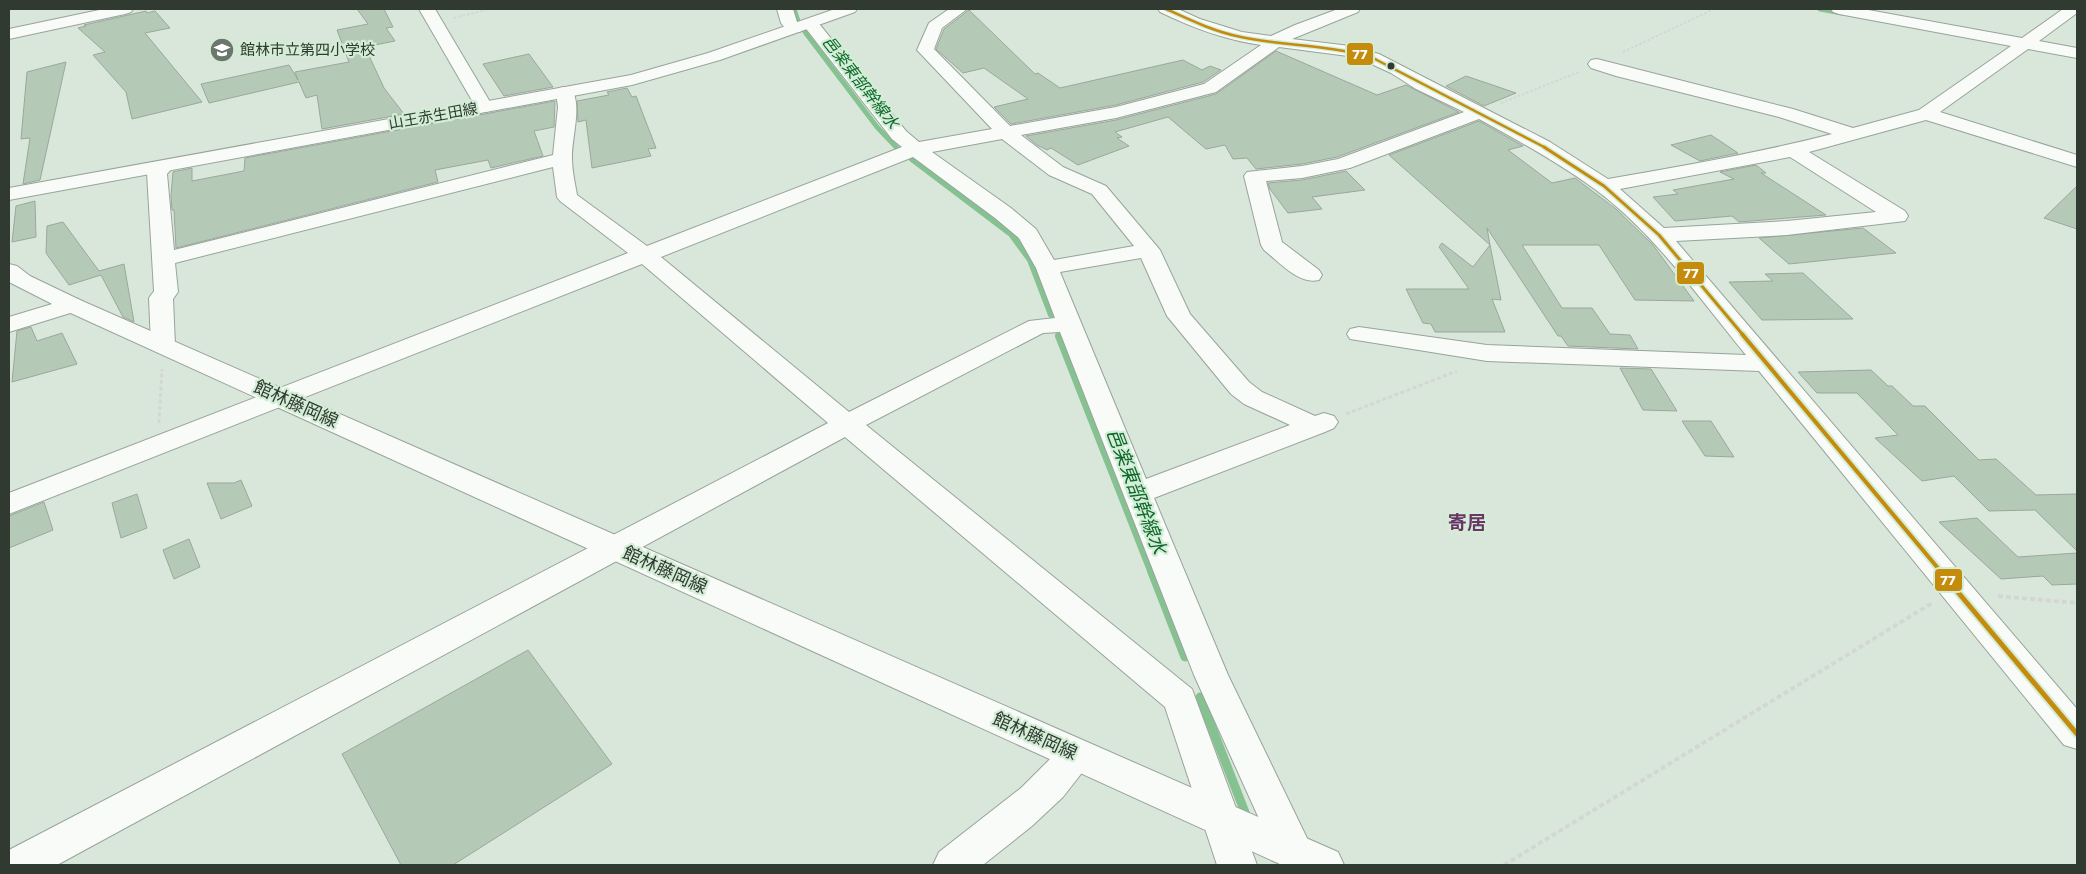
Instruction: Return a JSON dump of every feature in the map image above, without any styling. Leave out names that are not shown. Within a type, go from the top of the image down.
[{"type":"street","points":[[9,34],[124,9]]},
{"type":"street","points":[[785,9],[789,23],[802,26],[899,135],[1028,234],[1047,268],[1211,675],[1297,859]]},
{"type":"street","name":"山王赤生田線","points":[[9,194],[666,72],[849,9]]},
{"type":"street","points":[[959,9],[935,26],[925,50],[1006,133],[1056,171],[1099,190],[1149,250],[1179,316],[1240,388],[1253,398],[1321,424]]},
{"type":"street","points":[[1166,9],[1221,32],[1350,52],[1373,58],[1543,146],[1604,186],[1659,235],[2077,734]]},
{"type":"street","points":[[9,504],[915,149],[1116,112],[1210,88],[1273,44],[1274,41],[1352,9]]},
{"type":"street","points":[[1839,9],[2077,53]]},
{"type":"street","points":[[1604,186],[1793,150],[1926,114],[2073,9]]},
{"type":"street","points":[[431,16],[484,107]]},
{"type":"street","points":[[34,45],[58,37],[49,25]]},
{"type":"street","points":[[1598,64],[1622,72],[1786,113],[1852,134]]},
{"type":"street","points":[[565,92],[566,116],[562,159],[567,196],[645,255],[846,424],[1180,698],[1237,865]]},
{"type":"street","points":[[1311,276],[1272,245],[1254,176],[1302,172],[1344,164],[1480,112]]},
{"type":"street","points":[[1926,114],[2077,161]]},
{"type":"street","points":[[1659,235],[1787,228],[1897,216],[1793,150]]},
{"type":"street","points":[[163,259],[562,159]]},
{"type":"street","points":[[163,346],[161,298],[166,292],[157,172],[164,166]]},
{"type":"street","points":[[1047,268],[1149,250]]},
{"type":"street","name":"館林藤岡線","points":[[9,271],[22,280],[72,305],[282,397],[1220,818],[1297,859],[1324,865]]},
{"type":"street","points":[[9,325],[72,305]]},
{"type":"street","points":[[19,865],[846,424],[1038,326],[1069,324]]},
{"type":"street","points":[[1359,334],[1487,353],[1767,364]]},
{"type":"street","points":[[1138,493],[1321,424]]},
{"type":"street","points":[[1164,684],[1211,675]]},
{"type":"street","points":[[953,865],[1047,790],[1065,771],[1075,754]]},
{"type":"path","points":[[431,16],[489,9]]},
{"type":"path","points":[[157,446],[163,346]]},
{"type":"path","points":[[1321,424],[1480,362],[1487,353]]},
{"type":"path","points":[[1504,865],[1933,602],[1959,593],[2077,603]]},
{"type":"building","points":[[357,9],[384,9],[393,27],[386,28],[395,41],[365,47],[384,88],[404,114],[322,129],[317,95],[306,98],[299,82],[209,103],[201,84],[289,65],[298,80],[295,72],[349,62],[337,30],[368,24]]},
{"type":"building","points":[[969,10],[1035,74],[1038,73],[1060,88],[1183,60],[1202,70],[1210,66],[1221,70],[1203,82],[1116,105],[1011,124],[994,107],[1028,99],[984,68],[963,73],[936,49],[944,29]]},
{"type":"building","points":[[146,11],[147,13],[155,11],[170,28],[145,33],[202,102],[132,119],[126,92],[93,55],[105,52],[78,28]]},
{"type":"building","points":[[1276,51],[1377,95],[1406,85],[1459,112],[1337,157],[1302,164],[1256,169],[1247,158],[1233,159],[1225,145],[1206,149],[1168,117],[1115,132],[1122,137],[1117,138],[1129,146],[1078,165],[1051,148],[1047,150],[1037,145],[1026,136],[1116,120],[1216,94]]},
{"type":"building","points":[[529,54],[553,87],[504,96],[483,64]]},
{"type":"building","points":[[66,62],[40,180],[23,184],[30,138],[21,139],[27,72]]},
{"type":"building","points":[[1466,76],[1516,93],[1484,106],[1446,86]]},
{"type":"building","points":[[627,88],[632,97],[636,96],[656,148],[648,149],[651,156],[592,168],[586,120],[578,122],[577,101],[609,95],[607,92]]},
{"type":"building","points":[[555,101],[554,127],[534,131],[543,156],[491,168],[488,160],[435,170],[438,182],[176,248],[174,210],[172,210],[171,196],[173,172],[192,168],[192,181],[244,171],[245,158]]},
{"type":"building","points":[[1479,121],[1523,146],[1508,150],[1552,183],[1575,178],[1616,209],[1653,245],[1694,301],[1635,300],[1599,245],[1522,245],[1562,308],[1592,308],[1610,334],[1630,335],[1638,349],[1568,346],[1561,336],[1558,336],[1487,228],[1490,245],[1389,155]]},
{"type":"building","points":[[1711,135],[1738,153],[1700,161],[1671,145]]},
{"type":"building","points":[[1756,165],[1766,173],[1761,173],[1826,215],[1739,222],[1732,216],[1675,221],[1653,197],[1678,194],[1673,190],[1734,179],[1720,172]]},
{"type":"building","points":[[1346,171],[1365,190],[1312,197],[1322,209],[1288,213],[1270,189],[1268,183],[1302,180]]},
{"type":"building","points":[[2077,186],[2077,229],[2044,218]]},
{"type":"building","points":[[35,201],[36,237],[12,242],[16,206]]},
{"type":"building","points":[[63,222],[99,271],[124,264],[134,322],[123,317],[101,275],[69,285],[46,253],[47,226]]},
{"type":"building","points":[[1863,228],[1896,253],[1789,264],[1759,238]]},
{"type":"building","points":[[1442,243],[1473,267],[1490,245],[1501,300],[1492,299],[1505,332],[1435,332],[1431,324],[1423,323],[1406,289],[1469,289],[1439,247]]},
{"type":"building","points":[[1803,273],[1853,319],[1762,320],[1729,282],[1773,281],[1765,274]]},
{"type":"building","points":[[31,327],[37,341],[62,333],[77,364],[12,382],[17,331]]},
{"type":"building","points":[[1620,368],[1651,369],[1677,411],[1643,410]]},
{"type":"building","points":[[1871,370],[1888,386],[1892,386],[1913,406],[1925,406],[1979,460],[1996,459],[2036,495],[2077,494],[2077,551],[2035,510],[1989,511],[1954,476],[1922,481],[1875,438],[1898,435],[1857,393],[1817,393],[1798,372]]},
{"type":"building","points":[[1682,421],[1711,421],[1734,457],[1705,456]]},
{"type":"building","points":[[241,480],[252,506],[221,519],[207,483],[234,483]]},
{"type":"building","points":[[137,494],[147,528],[121,538],[112,503]]},
{"type":"building","points":[[44,502],[53,530],[9,548],[9,516]]},
{"type":"building","points":[[1977,518],[2018,557],[2077,553],[2077,584],[2052,585],[2043,576],[2001,579],[1939,522]]},
{"type":"building","points":[[189,539],[200,567],[174,579],[163,550]]},
{"type":"building","points":[[528,650],[612,764],[453,865],[401,865],[342,754]]},
{"type":"waterway","name":"邑楽東部幹線水","points":[[794,9],[798,21]]},
{"type":"waterway","points":[[1820,9],[1842,13]]},
{"type":"waterway","name":"邑楽東部幹線水","points":[[805,32],[877,127],[897,148]]},
{"type":"waterway","name":"邑楽東部幹線水","points":[[912,159],[1011,234],[1030,260],[1051,315]]},
{"type":"waterway","name":"邑楽東部幹線水","points":[[1059,336],[1152,573]]},
{"type":"waterway","name":"邑楽東部幹線水","points":[[1152,572],[1185,657]]},
{"type":"waterway","name":"邑楽東部幹線水","points":[[1200,697],[1246,815]]},
{"type":"transit line","name":"77","points":[[1166,9],[1194,22],[1240,37],[1350,51],[1373,58],[1543,146],[1604,186],[1659,235],[2077,734]]},
{"type":"place","name":"館林市立第四小学校","points":[[222,50]]},
{"type":"district","name":"寄居","points":[[1467,522]]}]
